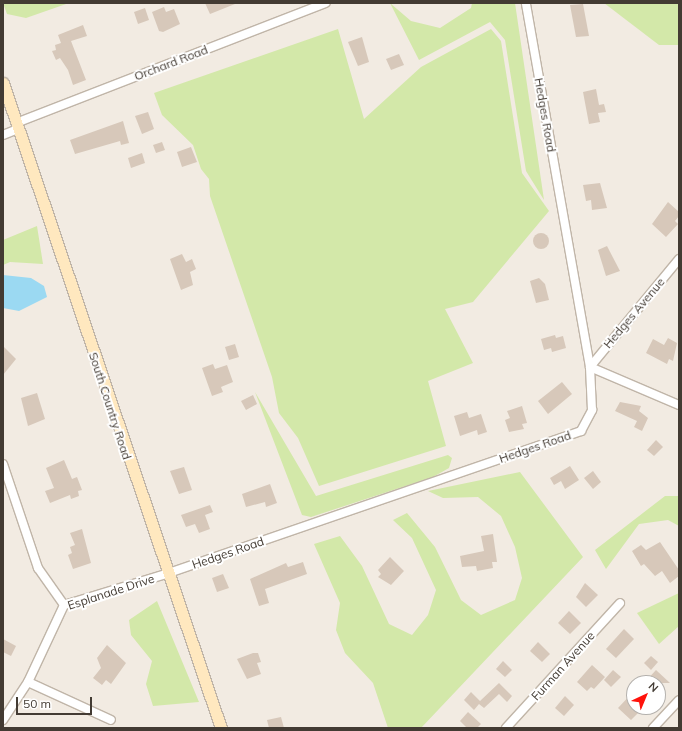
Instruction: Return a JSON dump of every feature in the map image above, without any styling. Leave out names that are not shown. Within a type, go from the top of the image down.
[{"type":"main road","name":"South Country Road","points":[[3,83],[166,574],[221,728]]},
{"type":"street","name":"Orchard Road","points":[[3,135],[17,126],[326,3]]},
{"type":"street","name":"Hedges Road","points":[[166,574],[581,431],[592,410],[590,367],[528,4]]},
{"type":"street","name":"Hedges Avenue","points":[[590,367],[679,259]]},
{"type":"street","points":[[590,367],[679,405]]},
{"type":"street","points":[[3,464],[38,568],[64,605]]},
{"type":"street","name":"Esplanade Drive","points":[[3,720],[28,682],[64,605],[166,574]]},
{"type":"street","name":"Furman Avenue","points":[[506,728],[620,603]]},
{"type":"street","points":[[28,682],[111,720]]},
{"type":"street","points":[[653,728],[679,700]]},
{"type":"green space","points":[[3,3],[69,3],[26,18],[7,14]]},
{"type":"green space","points":[[390,3],[411,21],[440,28],[471,8],[472,3],[515,3],[544,200],[526,171],[505,40],[490,22],[419,60]]},
{"type":"green space","points":[[604,3],[679,3],[679,45],[659,45]]},
{"type":"green space","points":[[338,29],[364,119],[421,67],[491,29],[501,41],[522,173],[549,211],[473,302],[445,309],[473,363],[428,381],[446,446],[319,486],[298,438],[279,413],[272,377],[210,196],[209,179],[201,169],[193,145],[162,115],[154,93]]},
{"type":"green space","points":[[37,226],[43,264],[10,262],[3,265],[3,240]]},
{"type":"green space","points":[[255,392],[316,496],[448,455],[452,458],[449,468],[433,477],[311,517],[302,515]]},
{"type":"green space","points":[[520,472],[583,557],[421,728],[388,728],[373,683],[345,653],[336,630],[340,603],[314,544],[340,536],[362,566],[389,624],[412,635],[428,615],[436,590],[412,538],[393,520],[407,513],[435,547],[461,600],[481,615],[515,600],[522,578],[515,547],[501,516],[478,497],[443,498],[428,491]]},
{"type":"green space","points":[[665,496],[679,496],[679,526],[668,520],[639,524],[606,569],[595,550]]},
{"type":"green space","points":[[679,593],[679,626],[659,644],[637,613]]},
{"type":"green space","points":[[157,601],[199,702],[153,706],[146,684],[152,661],[131,635],[129,620]]},
{"type":"water","points":[[3,275],[31,278],[44,286],[47,297],[19,311],[3,308]]},
{"type":"building","points":[[205,3],[235,3],[235,4],[210,14]]},
{"type":"building","points":[[583,4],[589,36],[576,37],[570,5]]},
{"type":"building","points":[[164,7],[166,12],[174,9],[180,24],[163,32],[159,31],[152,12]]},
{"type":"building","points":[[145,8],[149,20],[138,24],[134,12]]},
{"type":"building","points":[[83,25],[87,36],[71,41],[86,80],[73,85],[68,70],[60,58],[56,60],[52,51],[56,50],[55,45],[61,43],[58,35]]},
{"type":"building","points":[[362,37],[369,62],[358,66],[348,42]]},
{"type":"building","points":[[399,54],[404,65],[391,70],[386,59]]},
{"type":"building","points":[[596,89],[599,105],[604,104],[606,112],[598,113],[600,122],[589,124],[583,92]]},
{"type":"building","points":[[148,112],[154,129],[142,134],[135,116]]},
{"type":"building","points":[[123,121],[129,143],[121,145],[120,141],[75,154],[70,140]]},
{"type":"building","points":[[162,142],[165,150],[156,153],[153,145]]},
{"type":"building","points":[[191,147],[197,162],[182,167],[177,152]]},
{"type":"building","points":[[142,153],[145,163],[131,168],[128,158]]},
{"type":"building","points":[[600,183],[607,208],[592,210],[591,200],[586,201],[583,185]]},
{"type":"building","points":[[668,202],[679,212],[679,216],[675,221],[678,224],[666,237],[652,224]]},
{"type":"building","points":[[541,233],[547,235],[549,241],[547,247],[541,249],[535,247],[533,241],[535,235]]},
{"type":"building","points":[[607,246],[620,271],[606,276],[598,250]]},
{"type":"building","points":[[182,254],[186,262],[192,259],[196,269],[190,272],[193,285],[181,290],[170,259]]},
{"type":"building","points":[[539,278],[545,284],[549,300],[536,303],[530,281]]},
{"type":"building","points":[[555,335],[556,338],[563,336],[566,348],[552,352],[551,348],[544,350],[541,339]]},
{"type":"building","points":[[668,338],[677,343],[673,361],[669,359],[667,364],[646,353],[653,339],[664,345]]},
{"type":"building","points":[[235,344],[239,357],[229,360],[225,347]]},
{"type":"building","points":[[3,346],[16,359],[3,375]]},
{"type":"building","points":[[213,364],[215,369],[227,365],[233,382],[221,387],[223,392],[212,396],[202,368]]},
{"type":"building","points":[[562,382],[572,394],[548,414],[538,401]]},
{"type":"building","points":[[37,393],[45,419],[28,426],[21,398]]},
{"type":"building","points":[[253,395],[257,404],[246,410],[241,401]]},
{"type":"building","points":[[620,402],[641,406],[639,411],[648,418],[642,431],[634,427],[637,421],[615,411]]},
{"type":"building","points":[[522,406],[527,423],[522,424],[524,429],[509,432],[505,420],[510,418],[507,411]]},
{"type":"building","points":[[467,412],[469,418],[481,414],[487,432],[478,435],[477,430],[460,436],[454,416]]},
{"type":"building","points":[[656,440],[663,447],[654,456],[647,450]]},
{"type":"building","points":[[64,460],[72,479],[77,477],[82,490],[78,491],[79,496],[71,499],[70,495],[50,503],[45,491],[54,488],[46,468]]},
{"type":"building","points":[[570,466],[579,480],[565,489],[561,481],[554,485],[550,478]]},
{"type":"building","points":[[184,467],[192,490],[179,494],[170,471]]},
{"type":"building","points":[[593,471],[601,482],[593,489],[584,478]]},
{"type":"building","points":[[270,484],[277,503],[266,507],[265,502],[246,507],[242,494]]},
{"type":"building","points":[[210,505],[213,512],[205,515],[210,529],[199,533],[195,524],[186,527],[181,515]]},
{"type":"building","points":[[82,529],[91,563],[73,569],[68,555],[72,553],[70,547],[75,545],[70,533]]},
{"type":"building","points":[[493,534],[497,562],[492,562],[493,568],[477,571],[476,566],[462,567],[460,556],[484,551],[481,536]]},
{"type":"building","points":[[660,542],[679,570],[679,576],[670,583],[662,571],[655,576],[644,564],[641,566],[632,551],[641,545],[646,550]]},
{"type":"building","points":[[390,557],[404,571],[391,585],[378,577],[381,574],[378,570]]},
{"type":"building","points":[[303,562],[307,574],[265,589],[269,603],[259,606],[250,579],[286,563],[288,567]]},
{"type":"building","points":[[223,574],[229,588],[217,592],[212,578]]},
{"type":"building","points":[[585,583],[598,595],[586,607],[576,597]]},
{"type":"building","points":[[569,611],[581,623],[570,634],[558,623]]},
{"type":"building","points":[[624,629],[634,639],[616,658],[606,649]]},
{"type":"building","points":[[3,639],[16,646],[11,656],[3,652]]},
{"type":"building","points":[[538,642],[550,654],[542,662],[530,651]]},
{"type":"building","points":[[107,645],[126,663],[111,684],[106,680],[102,685],[93,678],[101,668],[97,658]]},
{"type":"building","points":[[253,653],[258,653],[261,662],[257,663],[261,674],[247,679],[237,659]]},
{"type":"building","points":[[651,656],[658,662],[651,670],[644,663]]},
{"type":"building","points":[[503,661],[512,670],[505,677],[496,669]]},
{"type":"building","points":[[592,665],[605,677],[594,689],[591,687],[587,691],[577,682]]},
{"type":"building","points":[[613,670],[621,677],[611,687],[604,680]]},
{"type":"building","points":[[656,670],[661,675],[651,675]]},
{"type":"building","points":[[499,683],[512,696],[507,702],[499,694],[484,708],[479,704],[474,710],[464,700],[471,692],[480,701]]},
{"type":"building","points":[[565,696],[574,705],[564,716],[555,708]]},
{"type":"building","points":[[626,700],[626,715],[636,715],[631,720],[618,708]]},
{"type":"building","points":[[468,712],[481,724],[477,728],[467,728],[460,721]]},
{"type":"building","points":[[281,717],[284,728],[269,728],[267,720]]}]
